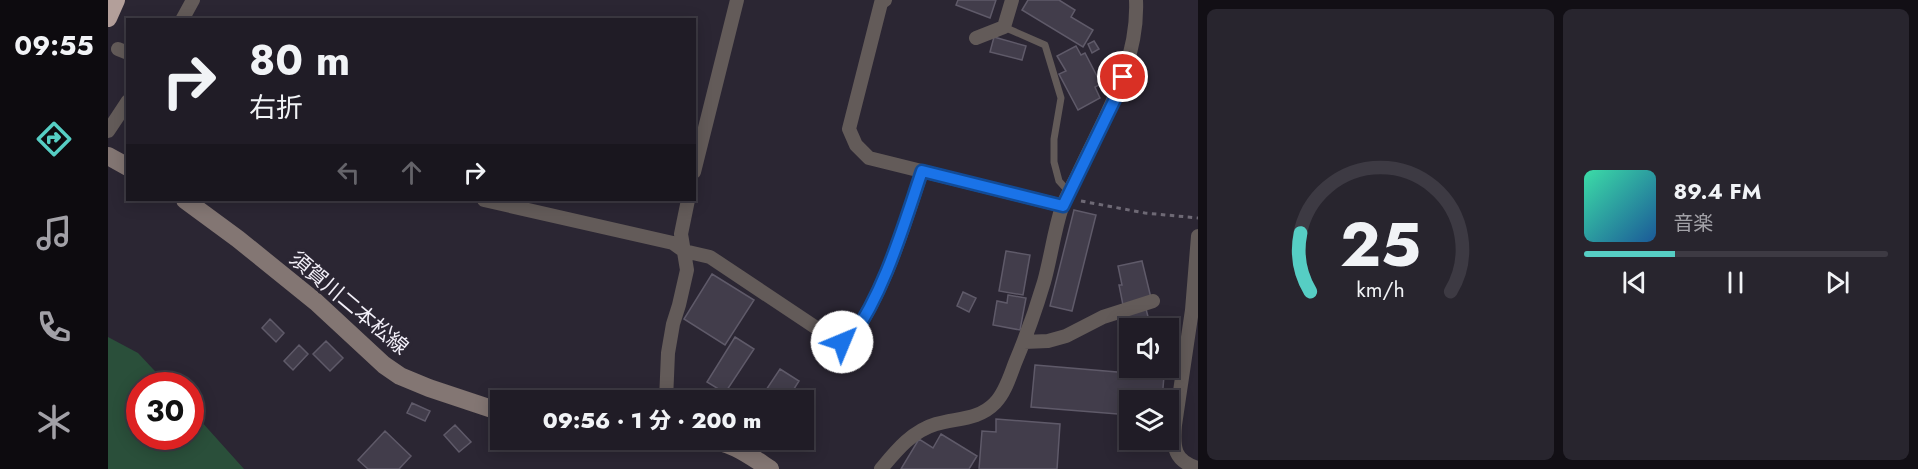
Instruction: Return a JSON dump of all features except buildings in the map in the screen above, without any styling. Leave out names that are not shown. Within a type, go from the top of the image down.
[{"type":"highway","points":[[108,18],[116,0]]},
{"type":"main road","points":[[108,156],[126,166]]},
{"type":"main road","name":"須賀川二本松線","points":[[186,201],[316,302],[384,365],[400,376],[490,408]]},
{"type":"main road","points":[[742,450],[770,469]]},
{"type":"street","points":[[183,18],[193,0]]},
{"type":"street","points":[[696,164],[737,0]]},
{"type":"street","points":[[885,0],[881,3],[849,129],[856,145],[869,158],[922,171],[1066,199]]},
{"type":"street","points":[[976,38],[1004,27],[1012,0]]},
{"type":"street","points":[[881,469],[905,441],[934,424],[964,419],[988,410],[997,402],[1024,342],[1044,282],[1066,199],[1120,86],[1129,59],[1137,15],[1136,0]]},
{"type":"street","points":[[108,131],[126,104]]},
{"type":"street","points":[[488,201],[673,243],[684,251],[710,257],[833,339],[842,342],[850,340],[860,326],[887,270],[922,171]]},
{"type":"street","points":[[666,390],[668,353],[687,270],[681,234],[688,201]]},
{"type":"street","points":[[1198,236],[1192,310],[1174,443],[1176,452],[1182,460],[1198,468]]},
{"type":"street","points":[[1024,342],[1048,341],[1066,336],[1103,317],[1153,301]]},
{"type":"lane","points":[[1004,27],[1045,45],[1061,98],[1054,139],[1054,162],[1066,199]]},
{"type":"path","points":[[1066,199],[1145,213],[1198,218]]},
{"type":"green space","points":[[108,337],[138,353],[156,372],[126,372],[126,450],[204,450],[204,424],[244,469],[108,469]]},
{"type":"route","points":[[842,342],[850,340],[860,326],[887,270],[922,171],[1063,206],[1117,95],[1123,77]]}]
